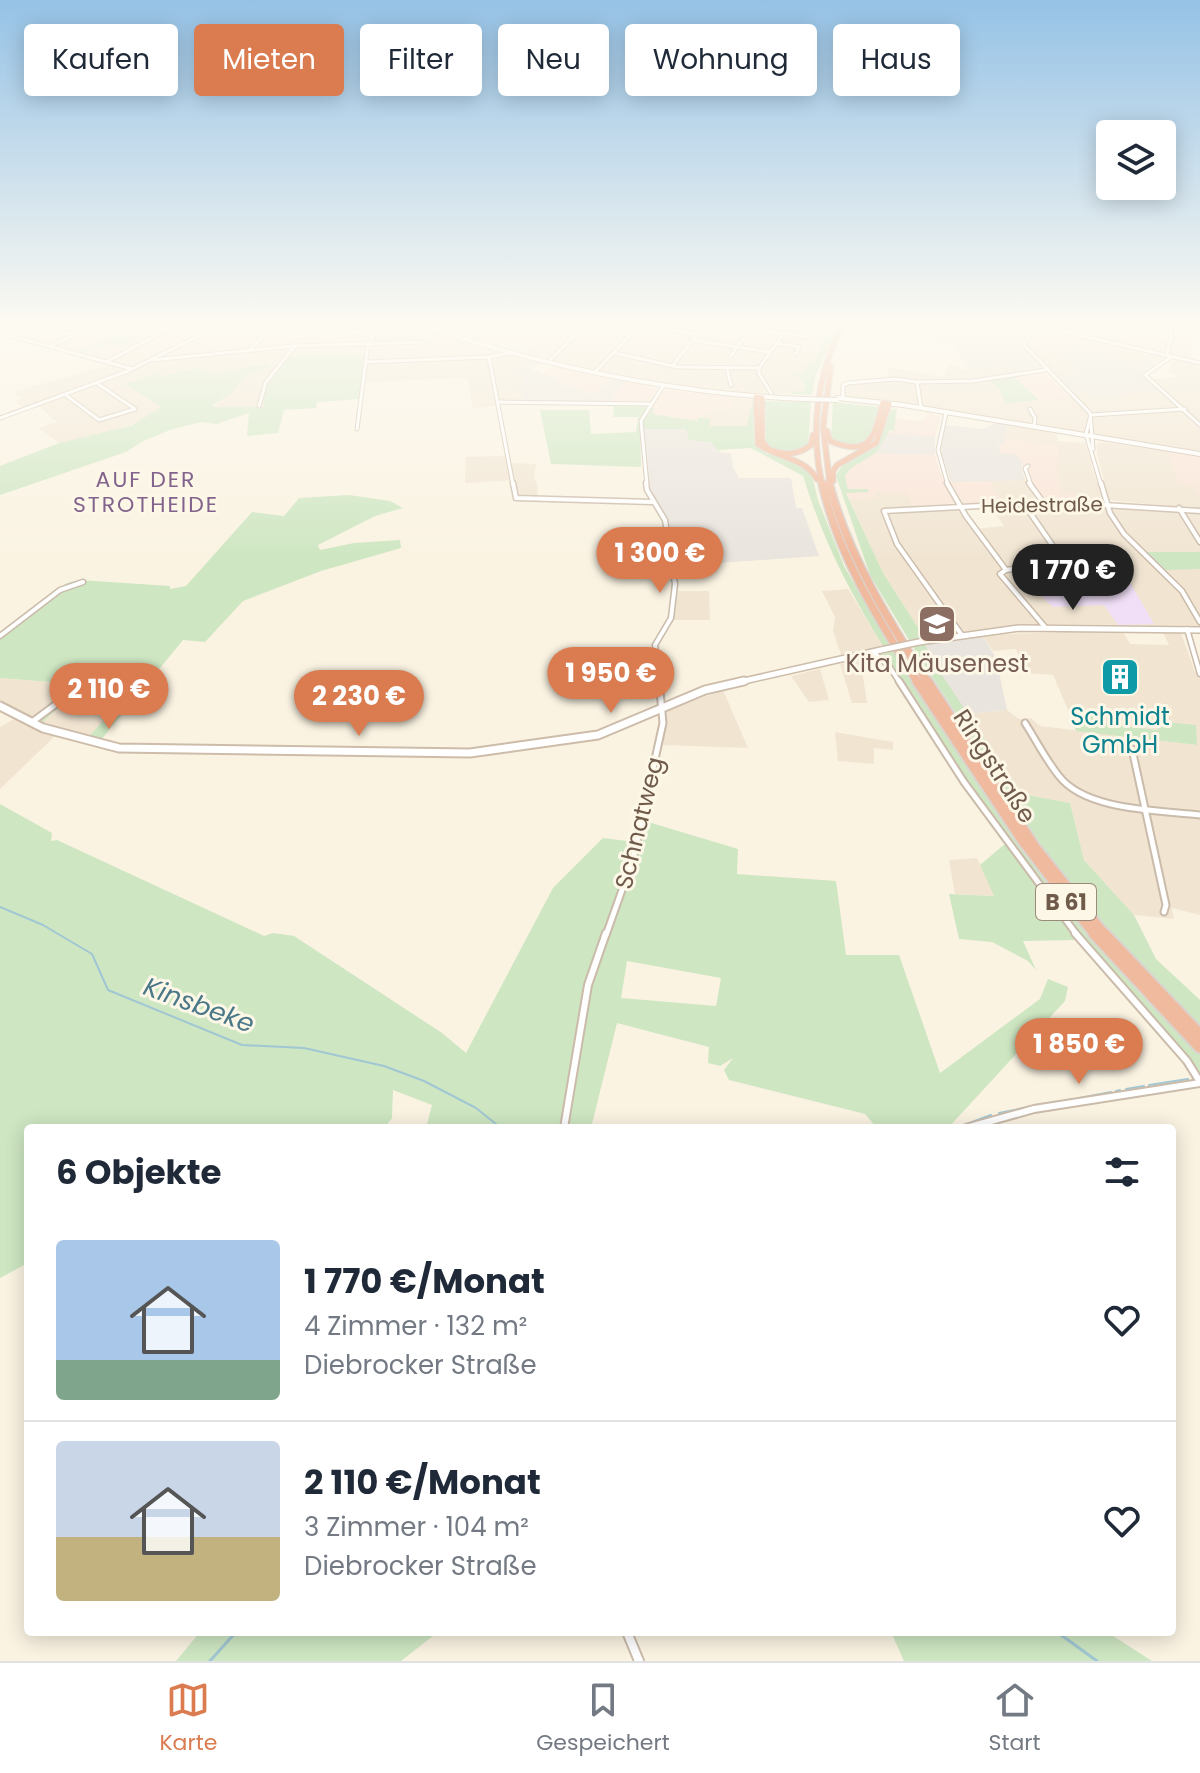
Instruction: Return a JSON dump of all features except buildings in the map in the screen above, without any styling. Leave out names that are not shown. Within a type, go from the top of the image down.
[{"type":"highway","points":[[759,405],[758,444],[771,453],[809,466],[824,493]]},
{"type":"highway","points":[[760,405],[762,440],[768,449],[786,454],[803,452],[816,434]]},
{"type":"highway","name":"Ringstraße","points":[[818,405],[816,434],[824,493],[852,566],[889,634],[1015,833],[1102,945],[1200,1047]]},
{"type":"highway","name":"Ringstraße","points":[[825,405],[825,461],[832,495],[847,536],[878,600],[1008,808],[1051,870],[1110,942],[1200,1035]]},
{"type":"highway","points":[[823,414],[827,419],[830,441],[845,447],[860,447],[873,439],[886,405]]},
{"type":"highway","points":[[832,495],[835,467],[876,443],[886,405]]},
{"type":"main road","points":[[889,405],[1200,454]]},
{"type":"main road","points":[[890,405],[946,413]]},
{"type":"main road","points":[[0,706],[31,723],[70,737],[131,750],[488,752],[587,737],[625,726],[716,687],[961,634],[1045,627],[1200,630]]},
{"type":"street","points":[[0,418],[41,405]]},
{"type":"street","points":[[78,405],[96,419],[135,409],[128,405]]},
{"type":"street","points":[[357,429],[360,405]]},
{"type":"street","points":[[498,405],[516,498],[653,502]]},
{"type":"street","name":"Schnatweg","points":[[565,1124],[588,985],[633,859],[663,723],[655,645],[671,618],[675,584],[665,520],[653,502],[644,466],[641,421],[651,405]]},
{"type":"street","points":[[1080,405],[1091,415],[1185,409]]},
{"type":"street","points":[[1180,405],[1200,425]]},
{"type":"street","points":[[1030,409],[1035,418],[1035,427]]},
{"type":"street","points":[[946,413],[938,435],[938,456],[945,477],[961,506],[1006,570]]},
{"type":"street","points":[[1091,415],[1090,436],[1106,504],[1122,532],[1170,577],[1200,622]]},
{"type":"street","points":[[1028,466],[1025,468],[1028,481],[1043,503]]},
{"type":"street","points":[[1023,503],[1064,562],[1006,570],[1000,574],[1045,627]]},
{"type":"street","name":"Heidestraße","points":[[961,634],[897,544],[884,511],[1023,503],[1106,504],[1200,511]]},
{"type":"street","points":[[1179,508],[1194,537],[1200,542]]},
{"type":"street","points":[[1191,526],[1200,531]]},
{"type":"street","points":[[0,636],[60,590],[83,582]]},
{"type":"street","points":[[1187,629],[1200,674]]},
{"type":"street","points":[[877,651],[964,782],[1080,940],[1187,1061],[1200,1083],[1034,1109],[980,1124]]},
{"type":"street","points":[[31,723],[70,691],[99,674]]},
{"type":"street","points":[[1025,723],[1060,778],[1073,789],[1102,802],[1200,815]]},
{"type":"street","points":[[1132,749],[1166,905],[1164,912]]},
{"type":"street","points":[[629,1636],[639,1661]]},
{"type":"shaded area","points":[[19,405],[163,405],[163,407],[149,418],[62,445],[39,428],[57,422],[40,407],[26,410]]},
{"type":"shaded area","points":[[215,405],[265,405],[264,408],[213,407]]},
{"type":"shaded area","points":[[472,405],[502,405],[473,409]]},
{"type":"shaded area","points":[[733,405],[752,405],[748,426],[710,426],[709,419],[701,418],[704,412],[733,407]]},
{"type":"shaded area","points":[[733,405],[733,407],[704,412],[697,421],[653,414],[653,406]]},
{"type":"shaded area","points":[[913,405],[1200,405],[1200,451]]},
{"type":"shaded area","points":[[927,412],[941,417],[935,436],[887,434],[894,430],[896,418],[917,421],[925,419]]},
{"type":"shaded area","points":[[996,423],[1007,425],[1004,445],[998,445],[1000,453],[1017,454],[1024,465],[1021,465],[1025,480],[951,482],[941,453],[945,425],[983,429]]},
{"type":"shaded area","points":[[1007,425],[1057,434],[1057,441],[1085,443],[1102,500],[1086,502],[1082,494],[1062,493],[1057,470],[1057,444],[1004,440]]},
{"type":"shaded area","points":[[686,428],[689,440],[710,442],[722,453],[731,453],[739,478],[791,478],[796,508],[802,508],[819,556],[674,566],[672,552],[700,551],[698,533],[669,533],[664,514],[651,497],[648,486],[644,429]]},
{"type":"shaded area","points":[[887,434],[935,436],[935,455],[876,453]]},
{"type":"shaded area","points":[[1004,440],[1058,444],[1057,470],[1062,493],[1082,494],[1086,502],[1043,499],[1017,455],[1000,454],[998,445]]},
{"type":"shaded area","points":[[1097,443],[1169,452],[1178,483],[1194,485],[1200,495],[1200,509],[1109,500],[1097,454]]},
{"type":"shaded area","points":[[1169,452],[1200,457],[1200,495],[1194,485],[1178,484]]},
{"type":"shaded area","points":[[876,453],[935,455],[955,503],[913,507],[906,493],[876,493],[877,498],[849,499],[846,492],[868,492],[868,489],[848,489],[845,476],[850,469]]},
{"type":"shaded area","points":[[509,456],[511,463],[536,464],[537,499],[519,498],[513,480],[465,483],[466,457]]},
{"type":"shaded area","points":[[1025,480],[1037,501],[1003,503],[989,481]]},
{"type":"shaded area","points":[[989,481],[1003,503],[964,504],[951,482]]},
{"type":"shaded area","points":[[875,493],[907,493],[916,511],[957,510],[974,529],[1004,526],[991,507],[1116,506],[1200,512],[1200,626],[1052,624],[924,637],[883,573],[849,499],[876,498]]},
{"type":"shaded area","points":[[1109,556],[1124,572],[1154,624],[1118,625],[1104,605],[1053,607],[1033,588],[1087,578],[1074,561]]},
{"type":"shaded area","points":[[848,589],[883,646],[841,655],[833,631],[835,617],[822,591]]},
{"type":"shaded area","points":[[678,591],[709,591],[710,620],[673,620]]},
{"type":"shaded area","points":[[1122,630],[1130,644],[1169,645],[1163,632],[1181,633],[1195,672],[1200,673],[1200,915],[1172,908],[1174,919],[1134,915],[1084,860],[1070,803],[1022,794],[967,714],[1007,710],[1019,719],[1031,718],[1040,726],[1197,745],[1155,722],[1158,730],[1095,723],[1093,715],[1069,712],[1053,675],[1026,673],[1016,649],[993,651],[982,635]]},
{"type":"shaded area","points":[[982,635],[996,658],[1007,710],[967,714],[931,659],[925,644]]},
{"type":"shaded area","points":[[859,659],[867,703],[852,703],[840,664]]},
{"type":"shaded area","points":[[81,663],[94,675],[75,689],[122,702],[87,738],[36,722],[0,702],[0,678],[51,682]]},
{"type":"shaded area","points":[[820,669],[829,700],[809,702],[791,676]]},
{"type":"shaded area","points":[[723,690],[748,748],[659,745],[665,711]]},
{"type":"shaded area","points":[[14,719],[55,736],[0,789],[0,727]]},
{"type":"shaded area","points":[[835,732],[893,742],[893,750],[874,748],[874,764],[838,761]]},
{"type":"shaded area","points":[[977,858],[995,896],[955,894],[949,860]]},
{"type":"green space","points":[[158,405],[264,407],[264,405],[317,405],[316,408],[284,410],[278,433],[247,436],[249,413],[217,424],[201,422],[170,430],[126,452],[0,495],[0,466],[59,443],[131,426],[162,407]]},
{"type":"green space","points":[[614,405],[647,406],[640,421],[641,467],[551,464],[540,410],[589,410],[591,434],[636,432],[638,417],[613,417]]},
{"type":"green space","points":[[753,405],[754,443],[766,453],[799,463],[812,475],[818,500],[844,566],[889,645],[883,646],[848,584],[828,543],[803,476],[751,448],[718,450],[710,442],[689,440],[686,429],[644,429],[643,421],[654,406],[653,414],[697,421],[699,417],[710,419],[710,426],[747,426]]},
{"type":"green space","points":[[765,405],[811,405],[808,445],[787,452],[766,443]]},
{"type":"green space","points":[[833,405],[878,407],[865,441],[851,447],[831,438]]},
{"type":"green space","points":[[897,408],[894,431],[890,430],[876,453],[850,469],[845,476],[848,489],[868,489],[869,492],[846,493],[883,573],[924,637],[909,640],[870,575],[836,476],[842,465],[877,446],[891,410]]},
{"type":"green space","points":[[349,495],[390,501],[403,508],[375,516],[318,545],[320,550],[354,543],[400,540],[401,548],[321,571],[243,601],[205,642],[183,640],[100,741],[87,738],[121,702],[77,692],[97,678],[81,664],[51,682],[0,678],[0,633],[67,583],[79,580],[170,586],[170,589],[186,586],[252,512],[284,516],[299,498]]},
{"type":"green space","points":[[1147,552],[1200,552],[1200,569],[1166,570]]},
{"type":"green space","points":[[925,644],[931,659],[1022,794],[1070,803],[1084,860],[1134,915],[1156,959],[1200,1000],[1200,1027],[1112,937],[1052,862],[913,647]]},
{"type":"green space","points":[[893,651],[996,811],[1071,913],[1154,1009],[1200,1054],[1200,1075],[1191,1060],[1131,993],[1018,854],[956,766],[915,697],[880,655]]},
{"type":"green space","points":[[66,700],[42,723],[36,722]]},
{"type":"green space","points":[[1069,712],[1093,715],[1095,723],[1158,730],[1155,721],[1196,725],[1197,745],[1076,731]]},
{"type":"green space","points":[[0,804],[52,833],[51,841],[57,840],[264,936],[273,933],[294,936],[442,1033],[466,1053],[553,888],[603,838],[635,842],[645,821],[738,849],[737,874],[836,881],[846,955],[899,955],[940,1073],[1040,999],[1048,979],[1068,987],[1065,1001],[952,1124],[874,1124],[865,1114],[729,1080],[724,1070],[733,1058],[720,1066],[708,1063],[709,1047],[617,1023],[592,1124],[427,1124],[432,1105],[393,1090],[392,1118],[387,1124],[24,1124],[24,1265],[0,1278]],"holes":[[[627,961],[721,978],[716,1006],[621,998]]]},
{"type":"green space","points":[[1006,843],[1077,940],[1023,941],[1036,970],[1028,961],[992,942],[959,939],[949,894],[994,896],[980,865]]},
{"type":"green space","points":[[197,1636],[433,1636],[401,1661],[176,1661]]},
{"type":"green space","points":[[893,1636],[1113,1636],[1152,1661],[904,1661]]},
{"type":"waterway","name":"Kinsbeke","points":[[0,907],[43,925],[92,954],[108,990],[242,1045],[304,1048],[384,1066],[424,1081],[476,1108],[496,1124]]},
{"type":"waterway","points":[[1149,1085],[1188,1079]]},
{"type":"waterway","points":[[1126,1089],[1144,1086]]},
{"type":"waterway","points":[[1116,1091],[1120,1090]]},
{"type":"waterway","points":[[1080,1098],[1111,1092]]},
{"type":"waterway","points":[[1048,1104],[1074,1099]]},
{"type":"waterway","points":[[999,1113],[1029,1107]]},
{"type":"waterway","points":[[967,1124],[991,1115]]},
{"type":"waterway","points":[[210,1661],[232,1636]]},
{"type":"waterway","name":"Kinsbeke","points":[[1063,1636],[1097,1661]]},
{"type":"place","name":"Kita Mäusenest","points":[[937,624]]},
{"type":"place","name":"Schmidt GmbH","points":[[1120,677]]},
{"type":"district","name":"AUF DER STROTHEIDE","points":[[146,492]]}]
